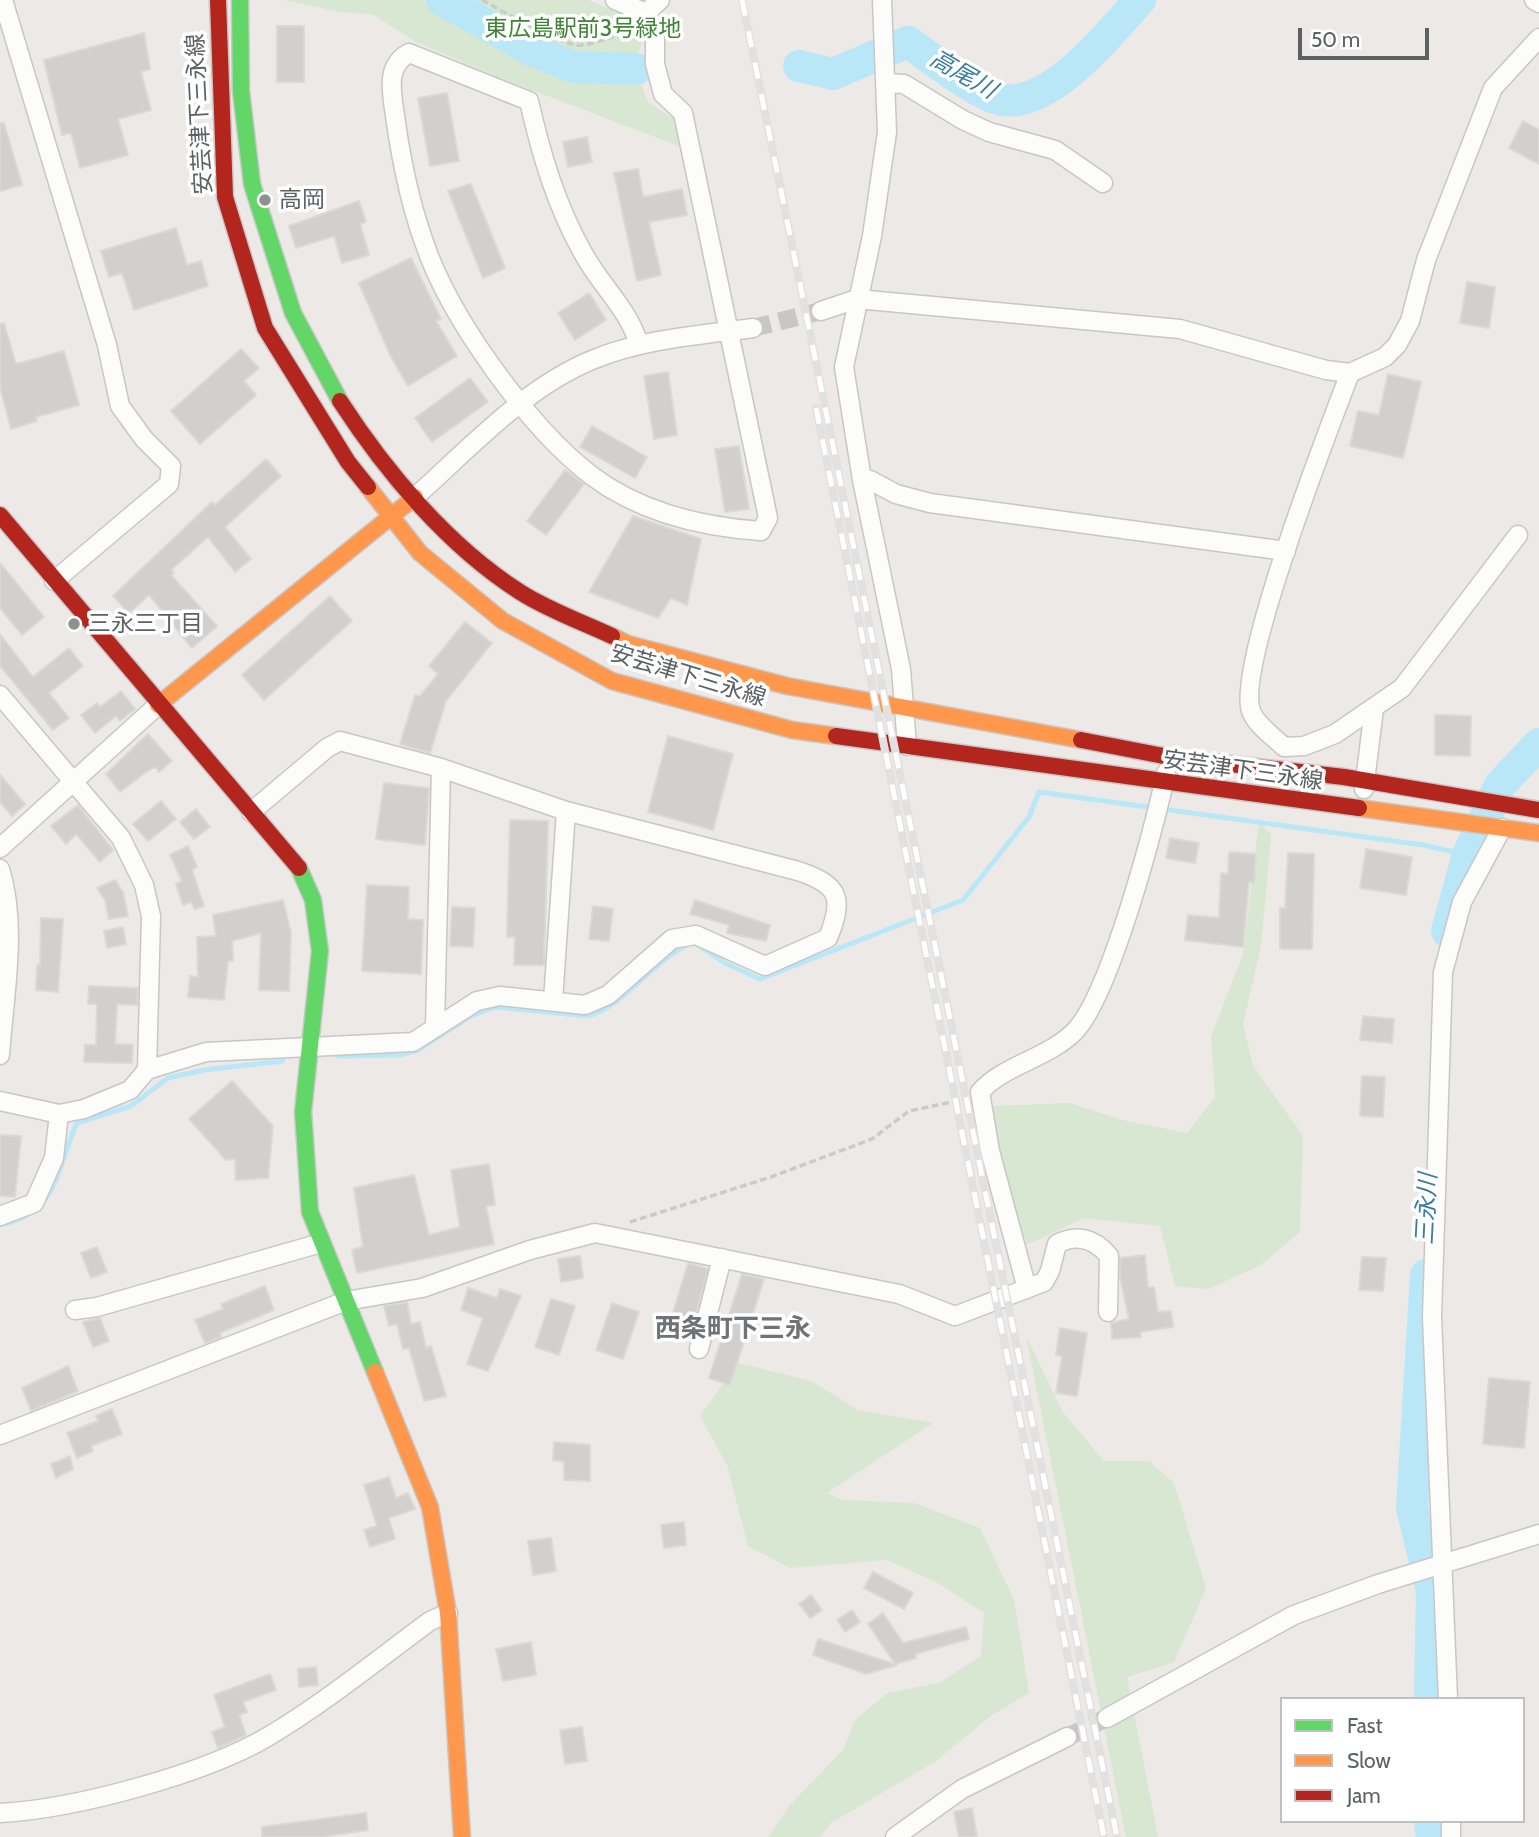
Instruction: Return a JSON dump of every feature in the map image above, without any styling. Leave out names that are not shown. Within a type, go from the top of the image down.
[{"type":"main road","name":"安芸津下三永線","points":[[218,0],[225,197],[265,328],[348,462],[420,553],[503,621],[612,681],[792,730],[907,746],[1159,800],[1363,810],[1539,833]]},
{"type":"main road","name":"安芸津下三永線","points":[[240,0],[241,90],[252,184],[293,313],[327,382],[367,443],[441,528],[520,592],[628,644],[787,686],[903,705],[1169,757],[1365,781],[1539,810]]},
{"type":"main road","points":[[158,705],[415,497]]},
{"type":"main road","points":[[0,515],[158,705],[304,874],[316,902],[321,935],[321,970],[303,1104],[303,1165],[310,1212],[430,1507],[448,1613],[462,1837]]},
{"type":"street","points":[[3,0],[107,345],[120,406],[144,439],[171,466],[169,484],[54,581]]},
{"type":"street","points":[[615,0],[646,13],[655,38],[655,64],[663,94],[683,113],[726,331],[768,518],[761,531],[723,528],[685,520],[642,503],[594,477],[557,446],[522,403],[450,300],[425,244],[405,181],[393,99],[391,69],[398,59],[409,53],[529,101],[542,158],[561,211],[604,287],[623,309],[639,345]]},
{"type":"street","points":[[646,13],[660,0]]},
{"type":"street","points":[[882,0],[885,23],[887,132],[872,236],[844,367],[862,480],[901,669],[907,746]]},
{"type":"street","points":[[1534,0],[1539,3]]},
{"type":"street","points":[[821,312],[857,299],[1180,329],[1326,370],[1350,373],[1385,357],[1398,345],[1410,321],[1426,260],[1493,88],[1539,38]]},
{"type":"street","points":[[886,83],[904,84],[962,120],[989,132],[1055,150],[1103,183]]},
{"type":"street","points":[[415,497],[522,403],[590,360],[639,345],[754,328]]},
{"type":"street","points":[[1350,373],[1286,551],[1254,661],[1251,710],[1284,747],[1304,746],[1335,734],[1402,688],[1518,535]]},
{"type":"street","points":[[862,480],[870,480],[896,494],[930,503],[1286,551]]},
{"type":"street","points":[[0,695],[121,838],[144,885],[151,916],[147,1070]]},
{"type":"street","points":[[0,848],[72,780],[158,705]]},
{"type":"street","points":[[1363,810],[1374,709]]},
{"type":"street","points":[[0,1101],[59,1114],[84,1109],[130,1090],[147,1070],[206,1052],[413,1042],[477,1001],[500,996],[585,1005],[608,995],[672,939],[696,935],[765,966],[828,938],[839,912],[836,893],[822,879],[566,811],[441,768],[340,741],[327,748],[251,812]]},
{"type":"street","points":[[1027,1289],[990,1151],[979,1092],[1062,1042],[1083,1021],[1119,933],[1159,800],[1169,757]]},
{"type":"street","points":[[435,1027],[441,768]]},
{"type":"street","points":[[553,1001],[566,811]]},
{"type":"street","points":[[1448,1697],[1440,1566],[1432,1317],[1443,972],[1462,902],[1502,828]]},
{"type":"street","points":[[0,869],[8,898],[8,929],[0,1055]]},
{"type":"street","points":[[0,1216],[34,1203],[54,1158],[59,1114]]},
{"type":"street","points":[[0,1436],[346,1301],[422,1288],[530,1250],[595,1233],[899,1294],[955,1316],[1044,1282],[1050,1271],[1057,1244],[1066,1239],[1094,1241],[1109,1256],[1108,1312]]},
{"type":"street","points":[[75,1310],[97,1307],[321,1243]]},
{"type":"street","points":[[699,1349],[722,1258]]},
{"type":"street","points":[[1107,1718],[1294,1615],[1378,1584],[1539,1534]]},
{"type":"street","points":[[0,1813],[39,1811],[162,1779],[229,1756],[302,1714],[430,1621],[448,1613]]},
{"type":"street","points":[[895,1837],[962,1789],[1067,1737]]},
{"type":"path","points":[[482,0],[539,30],[579,46],[621,34],[655,38]]},
{"type":"path","points":[[595,1233],[771,1177],[872,1139],[909,1111],[964,1100],[979,1092]]},
{"type":"green space","points":[[285,0],[422,0],[573,76],[607,80],[637,73],[648,102],[674,119],[679,146],[498,77],[416,42],[372,14],[340,12]]},
{"type":"green space","name":"東広島駅前3号緑地","points":[[457,0],[588,0],[639,20],[643,38],[636,62],[585,61],[535,41]]},
{"type":"green space","points":[[1259,822],[1271,835],[1261,946],[1243,1024],[1253,1066],[1303,1136],[1300,1232],[1261,1265],[1208,1289],[1175,1286],[1160,1226],[1084,1218],[1020,1248],[989,1106],[1070,1103],[1122,1120],[1187,1133],[1215,1097],[1211,1037],[1243,954]]},
{"type":"green space","points":[[1026,1336],[1062,1411],[1104,1461],[1149,1461],[1174,1483],[1206,1588],[1174,1662],[1127,1677],[1158,1837],[1126,1837]]},
{"type":"green space","points":[[738,1363],[811,1381],[858,1410],[933,1423],[827,1493],[842,1500],[914,1503],[980,1528],[1014,1600],[1029,1693],[992,1715],[936,1761],[831,1823],[820,1837],[768,1837],[789,1806],[843,1750],[855,1720],[888,1693],[939,1683],[981,1656],[984,1613],[938,1583],[887,1560],[790,1568],[748,1546],[727,1465],[700,1416]]},
{"type":"building","points":[[277,26],[304,26],[304,82],[277,82]]},
{"type":"building","points":[[144,33],[150,69],[141,72],[151,110],[118,119],[128,155],[80,168],[71,133],[62,135],[44,60]]},
{"type":"building","points":[[447,93],[459,161],[430,166],[418,98]]},
{"type":"building","points":[[1523,121],[1539,130],[1539,164],[1509,148]]},
{"type":"building","points":[[0,123],[4,123],[22,185],[0,191]]},
{"type":"building","points":[[587,137],[592,162],[568,167],[563,142]]},
{"type":"building","points":[[638,169],[643,197],[682,189],[687,215],[649,222],[661,275],[637,281],[614,173]]},
{"type":"building","points":[[471,184],[505,268],[483,278],[448,191]]},
{"type":"building","points":[[359,201],[366,222],[360,224],[369,255],[342,263],[334,236],[296,248],[289,226]]},
{"type":"building","points":[[176,228],[187,265],[201,261],[208,286],[134,310],[122,273],[109,277],[101,251]]},
{"type":"building","points":[[411,258],[441,319],[436,321],[457,356],[408,386],[390,355],[359,283]]},
{"type":"building","points":[[1467,282],[1495,287],[1489,328],[1460,323]]},
{"type":"building","points":[[589,293],[606,320],[575,340],[558,313]]},
{"type":"building","points":[[4,323],[16,364],[64,351],[79,405],[36,417],[37,421],[11,429],[0,387],[0,324]]},
{"type":"building","points":[[241,349],[259,368],[244,381],[256,395],[200,444],[171,411]]},
{"type":"building","points":[[668,372],[677,435],[654,439],[644,376]]},
{"type":"building","points":[[1388,374],[1421,382],[1403,458],[1350,446],[1358,411],[1379,415]]},
{"type":"building","points":[[470,378],[488,402],[432,442],[415,418]]},
{"type":"building","points":[[592,426],[647,457],[635,478],[580,447]]},
{"type":"building","points":[[739,446],[749,509],[725,512],[715,449]]},
{"type":"building","points":[[266,459],[281,476],[225,527],[251,559],[235,572],[208,537],[171,570],[174,573],[171,575],[217,626],[192,648],[149,595],[129,613],[113,596],[212,502],[215,505]]},
{"type":"building","points":[[565,470],[584,484],[546,535],[527,521]]},
{"type":"building","points":[[633,516],[701,539],[687,605],[671,598],[658,618],[589,592]]},
{"type":"building","points":[[0,563],[44,617],[22,635],[0,608]]},
{"type":"building","points":[[330,596],[352,621],[264,700],[242,675]]},
{"type":"building","points":[[465,622],[492,643],[446,701],[430,753],[400,744],[415,695],[420,696],[438,674],[429,666]]},
{"type":"building","points":[[0,634],[33,677],[69,648],[83,666],[49,693],[69,718],[53,730],[0,666]]},
{"type":"building","points":[[121,691],[135,709],[120,721],[116,716],[95,733],[81,715],[97,703],[100,707]]},
{"type":"building","points":[[1435,715],[1471,716],[1470,756],[1435,755]]},
{"type":"building","points":[[148,734],[172,761],[159,772],[155,767],[146,772],[120,792],[106,774]]},
{"type":"building","points":[[668,736],[733,754],[713,830],[648,812]]},
{"type":"building","points":[[0,775],[25,804],[12,816],[0,802]]},
{"type":"building","points":[[384,783],[429,788],[425,845],[376,839]]},
{"type":"building","points":[[161,801],[176,819],[148,841],[133,824]]},
{"type":"building","points":[[78,805],[113,850],[100,862],[76,834],[66,844],[51,826]]},
{"type":"building","points":[[196,809],[210,827],[194,839],[180,822]]},
{"type":"building","points":[[510,820],[548,821],[544,965],[514,965],[515,937],[507,937]]},
{"type":"building","points":[[1170,838],[1199,843],[1195,863],[1166,858]]},
{"type":"building","points":[[188,846],[197,867],[192,870],[204,906],[195,909],[191,902],[183,905],[176,884],[182,881],[170,855]]},
{"type":"building","points":[[1366,849],[1412,857],[1406,895],[1360,888]]},
{"type":"building","points":[[1229,852],[1256,854],[1254,883],[1249,882],[1243,947],[1185,940],[1188,915],[1219,918],[1221,873],[1228,874]]},
{"type":"building","points":[[1288,853],[1314,854],[1312,949],[1280,949],[1280,908],[1285,908]]},
{"type":"building","points":[[115,880],[123,892],[128,916],[109,919],[105,900],[97,888]]},
{"type":"building","points":[[367,885],[409,887],[408,919],[423,920],[421,974],[362,971]]},
{"type":"building","points":[[283,900],[291,933],[289,991],[259,990],[261,933],[232,941],[233,961],[228,961],[224,1000],[188,997],[190,976],[198,977],[197,937],[216,936],[213,915]]},
{"type":"building","points":[[695,900],[770,925],[766,941],[727,933],[729,925],[690,914]]},
{"type":"building","points":[[593,906],[613,909],[609,941],[589,939]]},
{"type":"building","points":[[452,907],[475,908],[473,947],[450,946]]},
{"type":"building","points":[[41,918],[63,919],[58,992],[36,990],[37,965],[40,965]]},
{"type":"building","points":[[123,927],[126,944],[107,948],[104,931]]},
{"type":"building","points":[[89,986],[138,988],[137,1005],[117,1004],[115,1044],[133,1045],[132,1063],[84,1062],[85,1045],[96,1045],[97,1004],[88,1004]]},
{"type":"building","points":[[1363,1016],[1394,1019],[1392,1043],[1360,1040]]},
{"type":"building","points":[[1362,1076],[1385,1077],[1383,1117],[1360,1116]]},
{"type":"building","points":[[232,1081],[273,1126],[268,1178],[236,1180],[235,1159],[226,1160],[189,1119]]},
{"type":"building","points":[[0,1135],[21,1136],[15,1197],[0,1196]]},
{"type":"building","points":[[489,1164],[495,1205],[486,1206],[494,1244],[357,1273],[352,1250],[363,1247],[354,1188],[414,1175],[429,1235],[460,1227],[451,1170]]},
{"type":"building","points":[[97,1247],[107,1272],[91,1278],[81,1253]]},
{"type":"building","points":[[1145,1255],[1148,1288],[1154,1287],[1158,1312],[1171,1311],[1173,1327],[1140,1332],[1141,1337],[1112,1339],[1111,1323],[1129,1319],[1120,1277],[1120,1258]]},
{"type":"building","points":[[580,1256],[583,1278],[561,1282],[558,1259]]},
{"type":"building","points":[[1362,1257],[1386,1258],[1383,1291],[1359,1290]]},
{"type":"building","points":[[688,1263],[708,1269],[694,1321],[673,1313]]},
{"type":"building","points":[[742,1274],[764,1279],[730,1385],[709,1378]]},
{"type":"building","points":[[265,1286],[274,1310],[220,1333],[221,1337],[205,1343],[195,1320],[223,1309],[221,1304]]},
{"type":"building","points":[[468,1288],[497,1298],[500,1289],[521,1296],[488,1371],[467,1364],[483,1318],[461,1310]]},
{"type":"building","points":[[551,1299],[575,1306],[559,1355],[535,1347]]},
{"type":"building","points":[[407,1302],[411,1324],[420,1322],[426,1348],[431,1346],[446,1396],[424,1401],[409,1348],[403,1349],[397,1324],[389,1326],[384,1306]]},
{"type":"building","points":[[612,1303],[639,1312],[623,1359],[596,1350]]},
{"type":"building","points":[[100,1318],[109,1341],[93,1347],[83,1322]]},
{"type":"building","points":[[1060,1328],[1087,1333],[1077,1396],[1056,1393],[1062,1356],[1056,1355]]},
{"type":"building","points":[[68,1366],[78,1391],[31,1411],[22,1388]]},
{"type":"building","points":[[1489,1378],[1530,1382],[1524,1448],[1483,1444]]},
{"type":"building","points":[[112,1409],[122,1434],[91,1446],[93,1451],[77,1458],[67,1433],[98,1421],[96,1416]]},
{"type":"building","points":[[554,1442],[590,1445],[590,1481],[564,1480],[564,1462],[553,1460]]},
{"type":"building","points":[[70,1456],[73,1469],[56,1478],[51,1464]]},
{"type":"building","points":[[389,1477],[396,1498],[408,1493],[415,1509],[389,1518],[395,1539],[370,1547],[364,1530],[377,1526],[364,1485]]},
{"type":"building","points":[[684,1522],[686,1545],[664,1548],[661,1525]]},
{"type":"building","points":[[551,1538],[556,1571],[533,1575],[528,1541]]},
{"type":"building","points":[[873,1572],[913,1593],[904,1609],[864,1588]]},
{"type":"building","points":[[811,1595],[822,1610],[810,1618],[799,1604]]},
{"type":"building","points":[[852,1610],[860,1622],[845,1632],[837,1620]]},
{"type":"building","points":[[883,1613],[903,1643],[966,1627],[969,1639],[915,1654],[916,1658],[895,1664],[868,1624]]},
{"type":"building","points":[[818,1639],[897,1665],[866,1674],[813,1655]]},
{"type":"building","points":[[531,1642],[536,1675],[503,1681],[496,1649]]},
{"type":"building","points":[[316,1667],[318,1685],[299,1687],[298,1669]]},
{"type":"building","points":[[270,1674],[276,1690],[243,1702],[247,1712],[239,1715],[246,1735],[218,1748],[212,1732],[225,1727],[214,1695]]},
{"type":"building","points":[[582,1727],[587,1761],[565,1764],[560,1730]]},
{"type":"building","points":[[972,1808],[977,1837],[959,1837],[954,1812]]},
{"type":"building","points":[[366,1813],[368,1830],[321,1837],[262,1837],[262,1827]]},
{"type":"waterway","name":"高尾川","points":[[442,0],[532,50],[573,67],[636,69]]},
{"type":"waterway","name":"高尾川","points":[[799,66],[833,74],[908,42],[958,78],[990,96],[1010,100],[1031,96],[1073,70],[1140,0]]},
{"type":"waterway","name":"三永川","points":[[1447,931],[1468,855],[1500,785],[1539,744]]},
{"type":"waterway","points":[[338,1056],[399,1055],[418,1050],[471,1016],[495,1007],[588,1016],[615,1002],[665,960],[693,942],[725,963],[760,979],[963,900],[1029,817],[1039,792],[1423,845],[1468,855]]},
{"type":"waterway","points":[[0,1225],[19,1219],[45,1200],[53,1187],[77,1123],[131,1106],[168,1078],[204,1070],[283,1061]]},
{"type":"waterway","name":"三永川","points":[[1426,1275],[1412,1508],[1432,1591],[1430,1697]]},
{"type":"waterway","name":"三永川","points":[[1430,1823],[1432,1837]]},
{"type":"tunnel","points":[[753,328],[821,311]]},
{"type":"tunnel","points":[[1067,1737],[1107,1718]]},
{"type":"railway","points":[[742,0],[1117,1837]]},
{"type":"railway","points":[[816,408],[1104,1837]]},
{"type":"traffic: fast","points":[[240,0],[241,91],[252,184],[293,313],[340,401]]},
{"type":"traffic: fast","points":[[299,868],[313,900],[320,951],[303,1112],[310,1212],[375,1372]]},
{"type":"traffic: slow","points":[[368,487],[420,553],[503,621],[612,681],[792,730],[836,736]]},
{"type":"traffic: slow","points":[[158,705],[415,497]]},
{"type":"traffic: slow","points":[[612,636],[628,644],[787,686],[1081,740]]},
{"type":"traffic: slow","points":[[1359,808],[1539,833]]},
{"type":"traffic: slow","points":[[375,1372],[430,1507],[448,1613],[462,1837]]},
{"type":"traffic: jam","points":[[218,0],[225,197],[265,328],[348,462],[368,487]]},
{"type":"traffic: jam","points":[[340,401],[398,481],[468,553],[520,592],[612,636]]},
{"type":"traffic: jam","points":[[0,515],[299,868]]},
{"type":"traffic: jam","points":[[836,736],[1359,808]]},
{"type":"traffic: jam","points":[[1081,740],[1169,757],[1344,777],[1539,810]]},
{"type":"place","name":"高岡","points":[[265,200]]},
{"type":"place","name":"三永三丁目","points":[[74,624]]},
{"type":"district","name":"西条町下三永","points":[[733,1329]]}]
